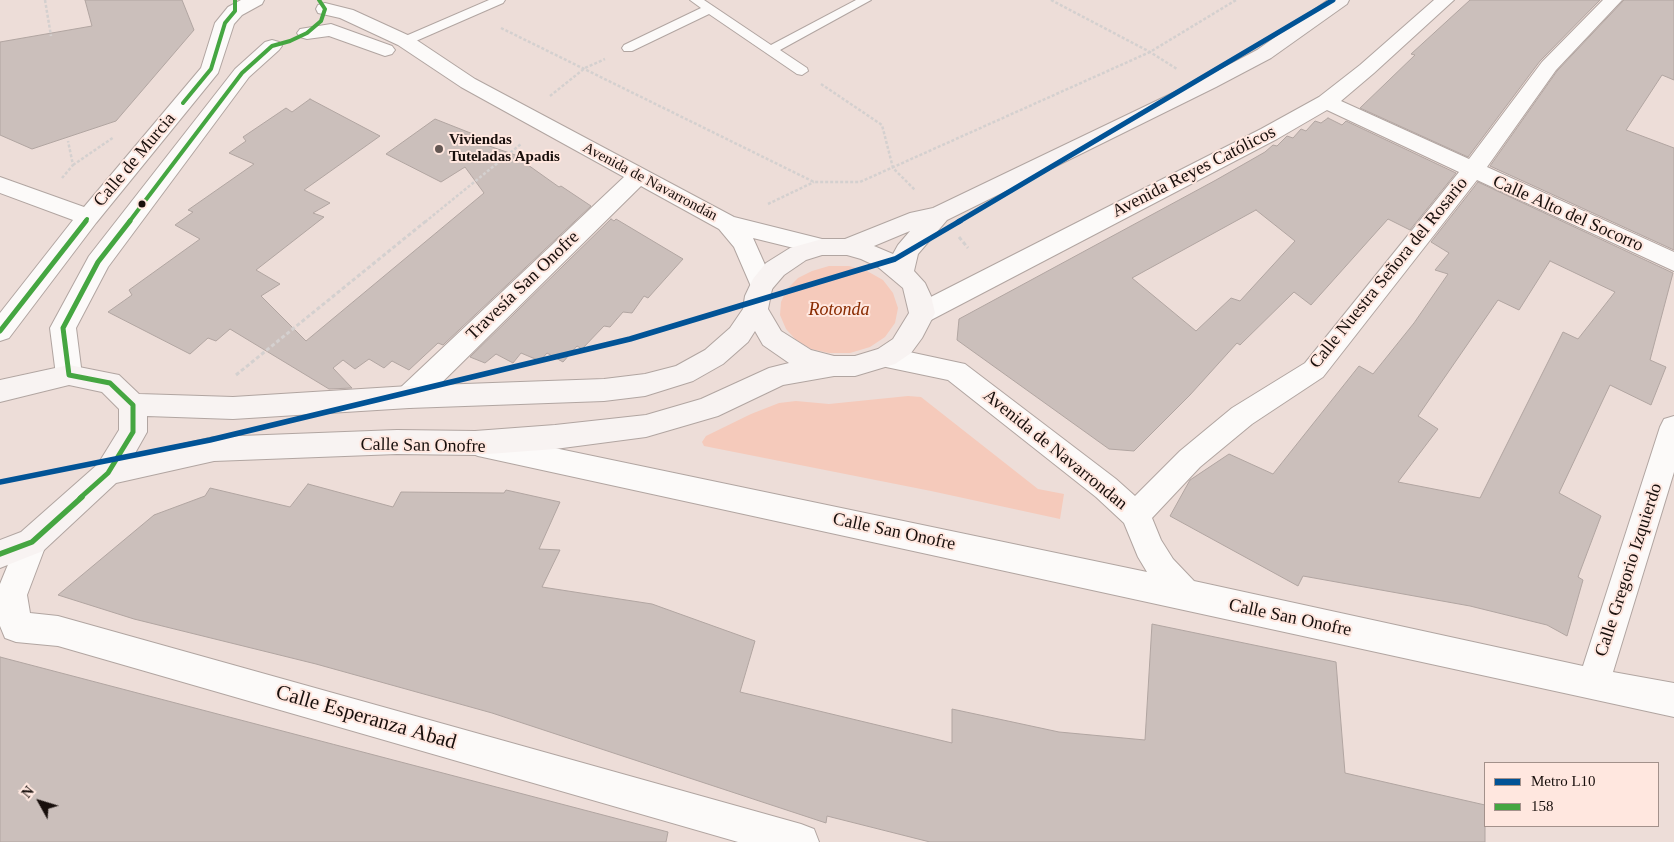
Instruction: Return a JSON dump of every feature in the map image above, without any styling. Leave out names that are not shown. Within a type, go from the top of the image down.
[{"type":"main road","points":[[847,247],[910,222],[938,214],[1209,84],[1264,54],[1340,0]]},
{"type":"main road","points":[[902,272],[906,251],[938,214]]},
{"type":"main road","points":[[0,391],[69,374],[110,383],[133,405],[233,408],[409,397],[604,390],[645,385],[684,374],[714,357],[739,335],[758,297],[775,270],[798,254],[822,246],[847,247],[869,252],[887,261],[913,283],[919,296],[922,313],[913,331],[902,346],[886,357],[855,366],[834,366],[778,375],[708,408],[646,426],[475,444]]},
{"type":"main road","points":[[758,297],[772,338],[804,359],[834,366]]},
{"type":"main road","points":[[0,554],[32,542],[108,473],[133,432],[133,405]]},
{"type":"main road","name":"Calle San Onofre","points":[[108,473],[214,449],[397,442],[475,444]]},
{"type":"street","points":[[235,6],[254,0]]},
{"type":"street","name":"Avenida Reyes Católicos","points":[[922,313],[1269,134],[1326,102],[1367,69],[1444,0]]},
{"type":"street","name":"Calle Nuestra Señora del Rosario","points":[[1136,515],[1190,459],[1242,416],[1314,370],[1472,171],[1549,66],[1612,0]]},
{"type":"street","points":[[224,31],[234,42],[250,46],[272,46],[308,33],[321,22],[322,4]]},
{"type":"street","name":"Avenida de Navarrondán","points":[[322,4],[404,41],[468,83],[726,224],[822,246]]},
{"type":"street","name":"Calle de Murcia","points":[[0,331],[88,217],[212,68],[225,23],[235,6]]},
{"type":"street","name":"Avenida de Navarrondán","points":[[308,33],[331,30],[468,83]]},
{"type":"street","name":"Calle de Murcia","points":[[69,374],[63,328],[98,262],[242,72],[272,46]]},
{"type":"street","name":"Calle Alto del Socorro","points":[[1326,102],[1472,171],[1674,262]]},
{"type":"street","name":"Travesía San Onofre","points":[[409,397],[638,176]]},
{"type":"street","points":[[0,185],[88,217]]},
{"type":"street","name":"Avenida de Navarrondán","points":[[726,224],[744,243],[758,297]]},
{"type":"street","name":"Avenida de Navarrondan","points":[[886,357],[910,360],[956,372],[1106,488],[1136,515],[1149,547],[1162,569],[1185,594]]},
{"type":"street","name":"Calle Gregorio Izquierdo","points":[[1593,684],[1674,427]]},
{"type":"street","name":"Calle San Onofre","points":[[475,444],[1185,594],[1593,684],[1674,700]]},
{"type":"street","name":"Calle Esperanza Abad","points":[[32,542],[11,595],[16,627],[58,631],[801,842]]},
{"type":"lane","points":[[404,41],[499,0]]},
{"type":"lane","points":[[696,0],[802,71]]},
{"type":"lane","points":[[771,50],[866,0]]},
{"type":"lane","points":[[628,48],[709,9]]},
{"type":"path","points":[[45,0],[51,36]]},
{"type":"path","points":[[1050,0],[1150,52],[1179,70]]},
{"type":"path","points":[[470,12],[814,182],[860,182],[1150,52],[1236,0]]},
{"type":"path","points":[[574,77],[585,68],[610,56]]},
{"type":"path","points":[[802,71],[882,125],[893,168],[918,194]]},
{"type":"path","points":[[197,407],[544,125]]},
{"type":"path","points":[[41,200],[74,165],[68,141]]},
{"type":"green space","name":"Rotonda","points":[[829,266],[849,266],[867,271],[883,280],[893,293],[898,308],[895,323],[885,337],[870,347],[850,353],[829,353],[811,349],[796,340],[786,329],[780,315],[781,302],[787,289],[798,278]]},
{"type":"green space","points":[[908,396],[921,397],[1038,489],[1064,494],[1060,519],[931,491],[704,446],[702,442],[706,436],[751,414],[779,403],[796,401],[829,404]]},
{"type":"building","points":[[85,0],[182,0],[194,30],[116,121],[32,149],[0,135],[0,42],[92,26]]},
{"type":"building","points":[[1470,0],[1600,0],[1540,61],[1468,157],[1360,108],[1415,55],[1411,54]]},
{"type":"building","points":[[1624,0],[1674,0],[1674,80],[1662,75],[1626,130],[1674,148],[1674,250],[1490,166],[1557,71]]},
{"type":"building","points":[[310,99],[380,136],[304,190],[330,203],[313,213],[324,217],[256,270],[280,284],[261,296],[306,341],[484,193],[465,167],[441,182],[386,154],[435,119],[473,134],[469,139],[521,157],[521,160],[559,187],[561,186],[591,206],[443,345],[438,343],[409,370],[392,361],[384,368],[369,359],[355,369],[343,360],[333,368],[352,388],[329,389],[230,329],[216,341],[208,338],[190,354],[108,312],[132,295],[129,290],[200,239],[175,225],[193,212],[188,210],[254,164],[229,153],[246,141],[243,137],[286,108],[292,112]]},
{"type":"building","points":[[1328,118],[1342,125],[1346,121],[1456,173],[1410,230],[1388,219],[1311,305],[1294,292],[1240,345],[1237,343],[1190,395],[1134,451],[1109,449],[957,340],[959,319],[1216,180],[1265,152],[1273,145],[1277,146],[1287,136],[1293,138],[1301,129],[1306,131],[1315,121],[1321,123]],"holes":[[[1256,210],[1295,241],[1240,301],[1231,298],[1196,331],[1132,278]]]},
{"type":"building","points":[[1478,182],[1673,273],[1650,360],[1666,367],[1651,405],[1610,385],[1559,493],[1601,516],[1578,577],[1583,580],[1567,636],[1547,625],[1470,606],[1303,576],[1298,586],[1170,516],[1190,480],[1229,454],[1273,474],[1359,366],[1373,374],[1414,323],[1448,274],[1435,270],[1449,253],[1431,242]],"holes":[[[1550,261],[1615,292],[1578,339],[1563,332],[1480,498],[1398,482],[1438,429],[1418,416],[1498,300],[1519,310]]]},
{"type":"building","points":[[611,219],[614,221],[616,219],[683,259],[648,298],[644,296],[632,313],[623,312],[610,327],[604,326],[582,349],[577,346],[563,362],[547,353],[540,361],[521,353],[513,363],[496,354],[485,363],[470,357]]},
{"type":"building","points":[[308,484],[393,507],[401,492],[504,493],[506,490],[560,502],[539,549],[560,550],[542,587],[652,604],[755,641],[740,692],[952,743],[952,709],[1059,732],[1145,740],[1152,624],[1336,662],[1345,773],[1484,805],[1485,842],[930,842],[827,816],[826,823],[492,713],[316,664],[134,619],[58,595],[154,515],[205,496],[210,488],[290,507]]},
{"type":"building","points":[[0,657],[668,832],[666,842],[0,842]]},
{"type":"metro line","name":"L10","points":[[0,482],[210,440],[630,339],[895,259],[1333,0]]},
{"type":"transit line","name":"158","points":[[183,103],[211,69],[225,23],[235,11],[235,0]]},
{"type":"transit line","name":"158","points":[[0,554],[32,542],[108,473],[133,432],[133,405],[110,383],[69,375],[63,328],[98,262],[242,73],[272,46],[290,41],[307,33],[321,21],[325,9],[319,0]]},
{"type":"transit line","name":"158","points":[[0,331],[87,219]]},
{"type":"place","name":"Viviendas Tuteladas Apadis","points":[[439,149]]}]
